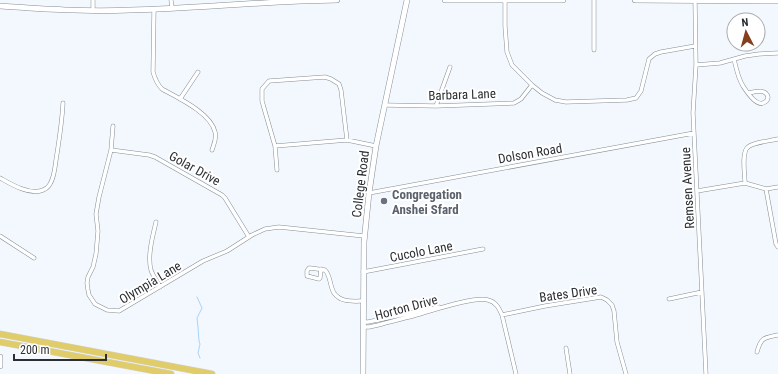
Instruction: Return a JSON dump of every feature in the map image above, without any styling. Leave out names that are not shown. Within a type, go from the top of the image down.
[{"type":"highway","points":[[1,334],[212,374]]},
{"type":"highway","points":[[1,343],[171,374]]},
{"type":"street","points":[[93,0],[93,10]]},
{"type":"street","points":[[171,0],[172,8]]},
{"type":"street","points":[[0,6],[50,9],[129,10],[278,1],[337,0]]},
{"type":"street","name":"College Road","points":[[363,374],[364,236],[369,193],[376,146],[407,0]]},
{"type":"street","points":[[445,0],[563,0]]},
{"type":"street","points":[[505,0],[505,26],[508,52],[512,65],[532,85],[542,93],[555,100],[566,102],[628,100],[636,98],[641,90],[649,59],[655,54],[661,52],[695,46]]},
{"type":"street","points":[[594,0],[594,50]]},
{"type":"street","points":[[635,0],[778,1]]},
{"type":"street","name":"Remsen Avenue","points":[[695,0],[696,65],[693,113],[706,374]]},
{"type":"street","points":[[154,9],[154,78],[162,89],[207,117],[213,125],[216,136],[212,150]]},
{"type":"street","points":[[696,65],[720,63],[759,54],[778,52]]},
{"type":"street","points":[[734,59],[738,77],[749,93],[758,103],[761,104],[764,103],[768,97],[762,91],[749,93]]},
{"type":"street","points":[[436,106],[450,67]]},
{"type":"street","points":[[180,99],[198,72]]},
{"type":"street","points":[[277,170],[275,146],[262,101],[262,89],[269,81],[325,77],[339,84],[347,140]]},
{"type":"street","name":"Barbara Lane","points":[[385,105],[436,106],[514,103],[521,99],[532,85]]},
{"type":"street","points":[[0,178],[28,191],[41,191],[47,188],[51,183],[54,174],[62,123],[63,103]]},
{"type":"street","name":"Olympia Lane","points":[[113,126],[111,150],[98,197],[96,214],[98,231],[96,254],[87,283],[89,295],[95,304],[100,307],[107,310],[119,311],[203,261],[227,252],[249,237],[265,229],[279,227],[364,236]]},
{"type":"street","name":"Dolson Road","points":[[369,193],[694,133]]},
{"type":"street","points":[[745,183],[744,151],[747,147],[752,145],[778,139]]},
{"type":"street","points":[[275,146],[347,140],[376,146]]},
{"type":"street","name":"Golar Drive","points":[[111,150],[149,155],[222,195],[249,237]]},
{"type":"street","points":[[697,192],[745,183],[766,189],[778,187]]},
{"type":"street","points":[[766,189],[776,244],[778,247]]},
{"type":"street","points":[[156,222],[151,247],[150,262],[151,268],[160,287]]},
{"type":"street","points":[[0,236],[34,258]]},
{"type":"street","name":"Cucolo Lane","points":[[363,272],[483,249]]},
{"type":"street","points":[[321,269],[319,279],[307,276],[307,271],[309,268],[321,269],[325,270],[333,291],[338,297],[347,300],[364,301]]},
{"type":"street","points":[[669,299],[702,292]]},
{"type":"street","name":"Bates Drive","points":[[502,315],[601,297],[612,305],[614,311],[617,342],[626,374]]},
{"type":"street","name":"Horton Drive","points":[[364,325],[369,327],[479,299],[487,300],[495,303],[502,315],[516,374]]},
{"type":"street","points":[[757,352],[760,342],[765,338],[778,335]]},
{"type":"street","points":[[566,348],[570,374]]},
{"type":"street","points":[[0,357],[0,366]]},
{"type":"waterway","points":[[197,297],[202,308],[197,318],[200,344],[198,353],[200,358]]},
{"type":"place","name":"Congregation Anshei Sfard","points":[[384,201]]}]
